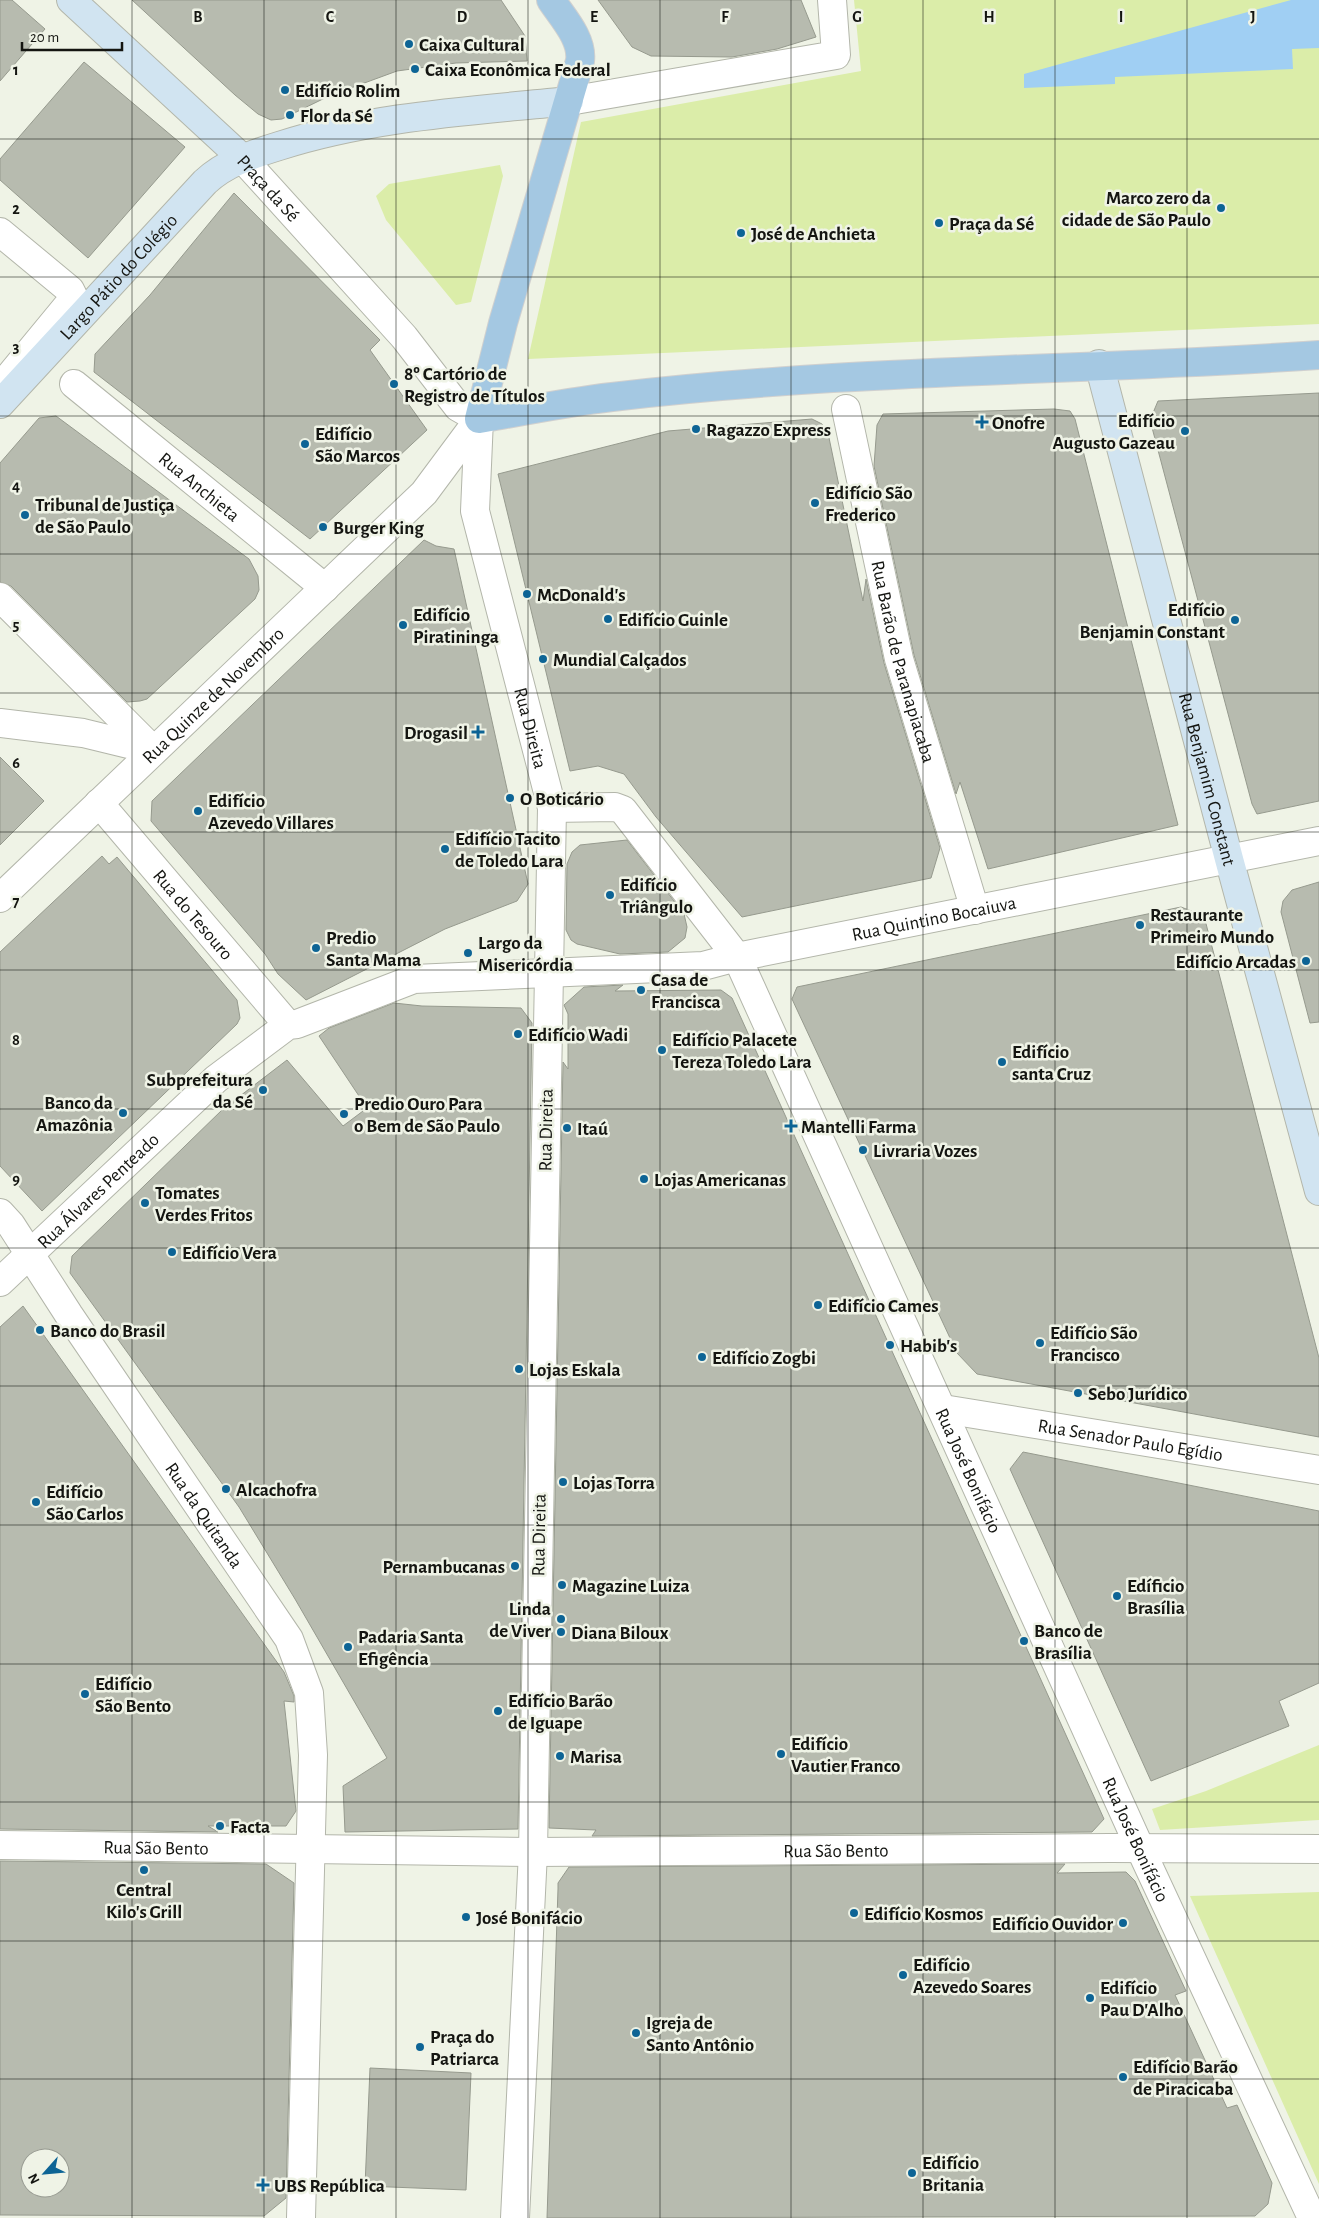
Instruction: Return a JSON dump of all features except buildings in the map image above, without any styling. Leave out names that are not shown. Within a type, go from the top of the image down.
[{"type":"main road","points":[[71,0],[242,158]]},
{"type":"main road","points":[[551,0],[570,27],[581,52],[569,101],[503,323],[478,419],[612,397],[809,379],[1099,364],[1233,361],[1319,355]]},
{"type":"main road","name":"Praça da Sé","points":[[242,158],[312,136],[384,120],[569,101]]},
{"type":"main road","name":"Largo Pátio do Colégio","points":[[0,404],[205,182],[242,158]]},
{"type":"main road","name":"Rua Benjamim Constant","points":[[1099,364],[1229,859],[1319,1191]]},
{"type":"street","name":"Praça da Sé","points":[[569,101],[836,54],[832,0]]},
{"type":"street","name":"Praça da Sé","points":[[242,158],[372,300],[458,407],[478,419]]},
{"type":"street","name":"Largo Pátio do Colégio","points":[[0,232],[70,290],[74,298],[0,386]]},
{"type":"street","name":"Rua Anchieta","points":[[74,384],[325,588]]},
{"type":"street","name":"Rua Barão de Paranapiacaba","points":[[846,409],[899,659],[975,910]]},
{"type":"street","name":"Rua Quinze de Novembro","points":[[0,898],[424,493],[478,419]]},
{"type":"street","name":"Rua Direita","points":[[478,419],[475,511],[552,808],[533,1852]]},
{"type":"street","points":[[0,596],[153,750]]},
{"type":"street","points":[[6,724],[83,733],[153,750]]},
{"type":"street","name":"Rua do Tesouro","points":[[99,802],[288,1025]]},
{"type":"street","name":"Rua José Bonifácio","points":[[552,808],[615,807],[623,810],[737,957],[1140,1848],[1312,2218]]},
{"type":"street","name":"Rua Quintino Bocaiuva","points":[[548,973],[703,966],[737,957],[1319,841]]},
{"type":"street","points":[[288,1025],[297,1024],[414,979],[548,973]]},
{"type":"street","name":"Rua Álvares Penteado","points":[[0,1282],[216,1078],[288,1025]]},
{"type":"street","name":"Rua da Quitanda","points":[[0,1213],[11,1224],[289,1639],[309,1693],[313,1755],[311,1850]]},
{"type":"street","name":"Rua Senador Paulo Egídio","points":[[943,1409],[1319,1470]]},
{"type":"street","name":"Rua São Bento","points":[[0,1845],[311,1850]]},
{"type":"street","name":"Rua São Bento","points":[[533,1852],[1140,1848],[1319,1849]]},
{"type":"street","points":[[301,2218],[311,1850],[533,1852],[515,2218]]},
{"type":"green space","name":"Praça da Sé","points":[[854,0],[1319,0],[1319,324],[528,359],[581,122],[861,71]]},
{"type":"green space","points":[[500,165],[503,176],[471,302],[456,305],[386,220],[376,196],[389,184]]},
{"type":"green space","points":[[1319,1745],[1319,1820],[1160,1830],[1152,1809],[1206,1791]]},
{"type":"green space","points":[[1319,1892],[1319,2184],[1190,1896]]},
{"type":"water","points":[[1291,0],[1319,0],[1319,48],[1292,49],[1293,69],[1115,77],[1115,84],[1024,88],[1024,74]]},
{"type":"place","name":"Caixa Cultural","points":[[409,44]]},
{"type":"place","name":"Caixa Econômica Federal","points":[[415,69]]},
{"type":"place","name":"Edifício Rolim","points":[[285,90]]},
{"type":"place","name":"Flor da Sé","points":[[290,115]]},
{"type":"place","name":"Marco zero da cidade de São Paulo","points":[[1221,208]]},
{"type":"place","name":"Praça da Sé","points":[[939,223]]},
{"type":"place","name":"José de Anchieta","points":[[741,233]]},
{"type":"place","name":"8º Cartório de Registro de Títulos","points":[[394,384]]},
{"type":"place","name":"Onofre","points":[[982,422]]},
{"type":"place","name":"Ragazzo Express","points":[[696,429]]},
{"type":"place","name":"Edifício Augusto Gazeau","points":[[1185,431]]},
{"type":"place","name":"Edifício São Marcos","points":[[305,444]]},
{"type":"place","name":"Edifício São Frederico","points":[[815,503]]},
{"type":"place","name":"Tribunal de Justiça de São Paulo","points":[[25,515]]},
{"type":"place","name":"Burger King","points":[[323,527]]},
{"type":"place","name":"McDonald's","points":[[527,594]]},
{"type":"place","name":"Edifício Guinle","points":[[608,619]]},
{"type":"place","name":"Edifício Benjamin Constant","points":[[1235,620]]},
{"type":"place","name":"Edifício Piratininga","points":[[403,625]]},
{"type":"place","name":"Mundial Calçados","points":[[543,659]]},
{"type":"place","name":"Drogasil","points":[[478,732]]},
{"type":"place","name":"O Boticário","points":[[510,798]]},
{"type":"place","name":"Edifício Azevedo Villares","points":[[198,811]]},
{"type":"place","name":"Edifício Tacito de Toledo Lara","points":[[445,849]]},
{"type":"place","name":"Edifício Triângulo","points":[[610,895]]},
{"type":"place","name":"Restaurante Primeiro Mundo","points":[[1140,925]]},
{"type":"place","name":"Predio Santa Mama","points":[[316,948]]},
{"type":"place","name":"Largo da Misericórdia","points":[[468,953]]},
{"type":"place","name":"Edifício Arcadas","points":[[1306,961]]},
{"type":"place","name":"Casa de Francisca","points":[[641,990]]},
{"type":"place","name":"Edifício Wadi","points":[[518,1034]]},
{"type":"place","name":"Edifício Palacete Tereza Toledo Lara","points":[[662,1050]]},
{"type":"place","name":"Edifício santa Cruz","points":[[1002,1062]]},
{"type":"place","name":"Subprefeitura da Sé","points":[[263,1090]]},
{"type":"place","name":"Banco da Amazônia","points":[[123,1113]]},
{"type":"place","name":"Predio Ouro Para o Bem de São Paulo","points":[[344,1114]]},
{"type":"place","name":"Mantelli Farma","points":[[791,1126]]},
{"type":"place","name":"Itaú","points":[[567,1128]]},
{"type":"place","name":"Livraria Vozes","points":[[863,1150]]},
{"type":"place","name":"Lojas Americanas","points":[[644,1179]]},
{"type":"place","name":"Tomates Verdes Fritos","points":[[145,1203]]},
{"type":"place","name":"Edifício Vera","points":[[172,1252]]},
{"type":"place","name":"Edifício Cames","points":[[818,1305]]},
{"type":"place","name":"Banco do Brasil","points":[[40,1330]]},
{"type":"place","name":"Edifício São Francisco","points":[[1040,1343]]},
{"type":"place","name":"Habib's","points":[[890,1345]]},
{"type":"place","name":"Edifício Zogbi","points":[[702,1357]]},
{"type":"place","name":"Lojas Eskala","points":[[519,1369]]},
{"type":"place","name":"Sebo Jurídico","points":[[1078,1393]]},
{"type":"place","name":"Lojas Torra","points":[[563,1482]]},
{"type":"place","name":"Alcachofra","points":[[226,1489]]},
{"type":"place","name":"Edifício São Carlos","points":[[36,1502]]},
{"type":"place","name":"Pernambucanas","points":[[515,1566]]},
{"type":"place","name":"Magazine Luiza","points":[[562,1585]]},
{"type":"place","name":"Edíficio Brasília","points":[[1117,1596]]},
{"type":"place","name":"Linda de Viver","points":[[561,1619]]},
{"type":"place","name":"Diana Biloux","points":[[561,1632]]},
{"type":"place","name":"Banco de Brasília","points":[[1024,1641]]},
{"type":"place","name":"Padaria Santa Efigência","points":[[348,1647]]},
{"type":"place","name":"Edifício São Bento","points":[[85,1694]]},
{"type":"place","name":"Edifício Barão de Iguape","points":[[498,1711]]},
{"type":"place","name":"Edifício Vautier Franco","points":[[781,1754]]},
{"type":"place","name":"Marisa","points":[[560,1756]]},
{"type":"place","name":"Facta","points":[[220,1826]]},
{"type":"place","name":"Central Kilo's Grill","points":[[144,1870]]},
{"type":"place","name":"Edifício Kosmos","points":[[854,1913]]},
{"type":"place","name":"José Bonifácio","points":[[466,1917]]},
{"type":"place","name":"Edifício Ouvidor","points":[[1123,1923]]},
{"type":"place","name":"Edifício Azevedo Soares","points":[[903,1975]]},
{"type":"place","name":"Edifício Pau D'Alho","points":[[1090,1998]]},
{"type":"place","name":"Igreja de Santo Antônio","points":[[636,2033]]},
{"type":"place","name":"Praça do Patriarca","points":[[420,2047]]},
{"type":"place","name":"Edifício Barão de Piracicaba","points":[[1123,2077]]},
{"type":"place","name":"Edifício Britania","points":[[912,2173]]},
{"type":"place","name":"UBS República","points":[[263,2185]]}]
